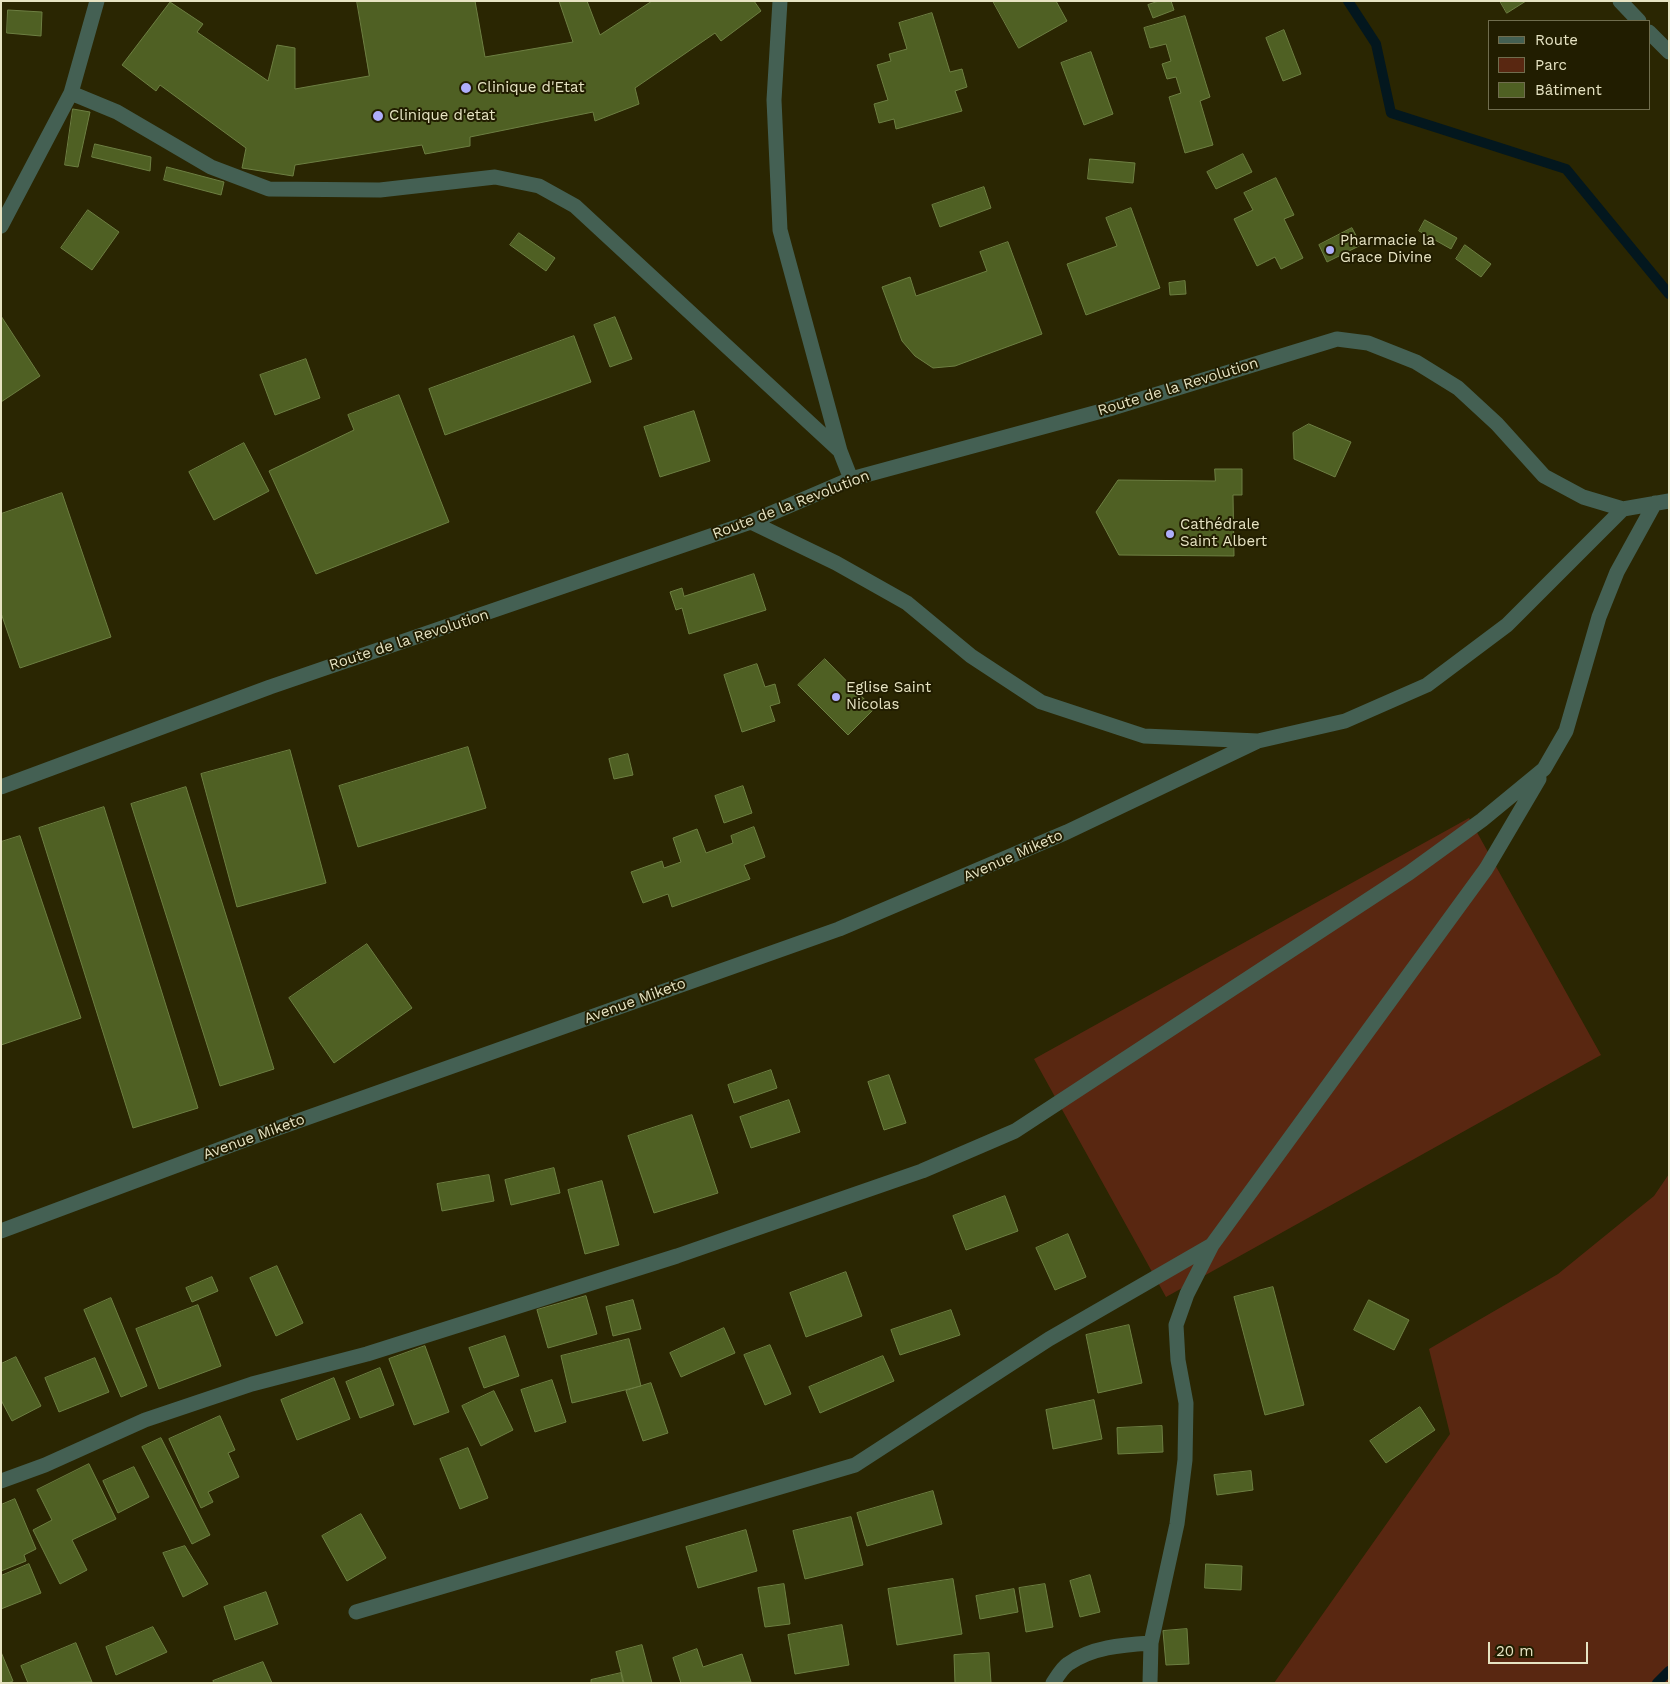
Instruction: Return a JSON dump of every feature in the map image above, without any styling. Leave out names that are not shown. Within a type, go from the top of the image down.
[{"type":"street","points":[[1,226],[71,93],[96,1]]},
{"type":"street","points":[[780,1],[774,100],[780,230],[840,451],[852,479]]},
{"type":"street","points":[[1620,1],[1638,20]]},
{"type":"street","points":[[1650,33],[1669,52]]},
{"type":"street","points":[[71,93],[117,112],[211,167],[269,189],[380,190],[496,177],[539,186],[575,206],[840,451]]},
{"type":"street","name":"Route de la Revolution","points":[[1,787],[270,686],[750,522],[852,479],[1109,409],[1337,339],[1368,343],[1416,362],[1458,388],[1497,424],[1544,476],[1583,497],[1623,509],[1662,502]]},
{"type":"street","points":[[1150,1683],[1151,1643],[1177,1524],[1186,1460],[1186,1403],[1178,1360],[1176,1325],[1187,1294],[1212,1245],[1486,869],[1566,731],[1599,617],[1617,572],[1662,502]]},
{"type":"street","points":[[750,522],[836,563],[907,603],[971,656],[1041,702],[1144,736],[1258,741],[1345,721],[1427,685],[1507,625],[1623,509]]},
{"type":"street","name":"Avenue Miketo","points":[[1,1231],[250,1138],[839,929],[1067,832],[1258,741]]},
{"type":"street","points":[[1,1480],[45,1465],[163,1414],[252,1384],[367,1354],[677,1256],[922,1171],[1015,1131],[1409,873],[1482,820],[1544,769]]},
{"type":"street","points":[[356,1612],[855,1465],[1049,1339],[1212,1245]]},
{"type":"street","points":[[1053,1683],[1066,1665],[1094,1651],[1116,1646],[1151,1643]]},
{"type":"green space","points":[[1469,818],[1601,1055],[1166,1297],[1034,1059]]},
{"type":"green space","points":[[1669,1174],[1669,1683],[1274,1683],[1450,1434],[1429,1349],[1558,1274],[1654,1196]]},
{"type":"building","name":"Clinique d'Etat","points":[[357,1],[475,1],[485,57],[573,42],[559,1],[587,1],[600,35],[652,1],[754,1],[761,11],[721,41],[715,33],[635,88],[639,104],[595,121],[593,112],[470,137],[470,146],[425,154],[422,145],[295,165],[293,176],[242,168],[246,148],[160,85],[156,91],[122,65],[170,2],[203,24],[197,32],[268,81],[277,45],[295,48],[295,89],[369,76]]},
{"type":"building","points":[[993,1],[1056,1],[1067,21],[1019,48]]},
{"type":"building","points":[[1159,1],[1171,1],[1174,10],[1153,18],[1148,5]]},
{"type":"building","points":[[1500,1],[1526,1],[1507,13]]},
{"type":"building","points":[[8,10],[42,12],[41,36],[7,33]]},
{"type":"building","points":[[932,13],[950,72],[962,69],[967,87],[955,91],[962,111],[896,129],[894,119],[879,123],[874,104],[888,100],[877,65],[891,61],[889,54],[907,49],[899,23]]},
{"type":"building","points":[[1185,16],[1210,97],[1200,101],[1213,145],[1185,153],[1169,97],[1181,93],[1176,77],[1167,79],[1162,64],[1171,61],[1166,44],[1150,48],[1144,28]]},
{"type":"building","points":[[1284,30],[1301,74],[1283,81],[1266,38]]},
{"type":"building","points":[[1091,52],[1113,114],[1084,125],[1061,63]]},
{"type":"building","points":[[73,109],[90,112],[78,167],[65,165]]},
{"type":"building","points":[[95,144],[151,157],[150,171],[92,157]]},
{"type":"building","points":[[1243,154],[1252,172],[1216,189],[1207,172]]},
{"type":"building","points":[[1090,159],[1135,163],[1133,183],[1088,179]]},
{"type":"building","points":[[167,167],[224,182],[221,195],[164,180]]},
{"type":"building","points":[[1276,178],[1294,215],[1284,219],[1303,258],[1281,269],[1275,257],[1257,266],[1234,219],[1253,210],[1244,193]]},
{"type":"building","points":[[984,187],[991,208],[940,227],[932,205]]},
{"type":"building","points":[[1131,208],[1160,288],[1086,315],[1067,264],[1117,246],[1106,218]]},
{"type":"building","points":[[88,210],[119,232],[92,270],[61,248]]},
{"type":"building","points":[[1425,220],[1457,238],[1451,249],[1419,231]]},
{"type":"building","points":[[1352,228],[1361,245],[1327,262],[1319,245]]},
{"type":"building","points":[[519,233],[555,258],[546,271],[510,245]]},
{"type":"building","points":[[1008,242],[1042,334],[955,366],[933,368],[915,356],[902,341],[882,287],[910,277],[916,296],[987,271],[980,252]]},
{"type":"building","points":[[1465,245],[1491,264],[1481,277],[1456,259]]},
{"type":"building","points":[[1185,281],[1186,294],[1170,295],[1169,283]]},
{"type":"building","points":[[1,316],[40,376],[1,402]]},
{"type":"building","points":[[615,317],[632,359],[610,367],[594,325]]},
{"type":"building","points":[[574,336],[591,382],[445,435],[429,389]]},
{"type":"building","points":[[306,359],[320,398],[275,415],[260,375]]},
{"type":"building","points":[[399,395],[449,522],[316,574],[269,471],[354,430],[348,415]]},
{"type":"building","points":[[694,411],[710,461],[660,477],[644,427]]},
{"type":"building","points":[[1309,424],[1351,442],[1335,477],[1294,459],[1293,433]]},
{"type":"building","points":[[244,443],[269,491],[214,520],[189,472]]},
{"type":"building","name":"Cathédrale Saint Albert","points":[[1215,469],[1242,469],[1242,495],[1233,495],[1234,556],[1119,555],[1096,512],[1118,480],[1215,481]]},
{"type":"building","points":[[62,493],[111,637],[20,668],[1,613],[1,514]]},
{"type":"building","points":[[754,574],[766,610],[689,634],[682,608],[676,610],[670,592],[682,588],[684,596]]},
{"type":"building","name":"Eglise Saint Nicolas","points":[[825,659],[874,709],[848,735],[798,685]]},
{"type":"building","points":[[757,664],[765,687],[775,684],[780,703],[770,706],[775,721],[742,732],[724,675]]},
{"type":"building","points":[[468,747],[486,808],[358,847],[339,786]]},
{"type":"building","points":[[290,750],[326,883],[237,907],[201,774]]},
{"type":"building","points":[[628,754],[633,775],[614,779],[609,759]]},
{"type":"building","points":[[743,786],[752,813],[724,823],[715,796]]},
{"type":"building","points":[[186,787],[274,1069],[220,1086],[131,804]]},
{"type":"building","points":[[104,807],[198,1108],[133,1128],[39,828]]},
{"type":"building","points":[[754,827],[765,857],[744,865],[750,879],[672,907],[668,894],[643,903],[631,872],[662,861],[664,868],[681,862],[673,838],[697,829],[706,853],[733,843],[731,836]]},
{"type":"building","points":[[20,836],[81,1018],[1,1045],[1,842]]},
{"type":"building","points":[[367,944],[412,1008],[334,1063],[289,998]]},
{"type":"building","points":[[771,1070],[777,1088],[734,1103],[728,1085]]},
{"type":"building","points":[[889,1075],[906,1123],[884,1130],[868,1082]]},
{"type":"building","points":[[789,1100],[800,1132],[751,1148],[740,1117]]},
{"type":"building","points":[[692,1115],[718,1193],[654,1213],[628,1136]]},
{"type":"building","points":[[554,1168],[560,1193],[511,1205],[505,1180]]},
{"type":"building","points":[[489,1175],[494,1201],[442,1211],[437,1184]]},
{"type":"building","points":[[602,1181],[619,1245],[585,1254],[568,1190]]},
{"type":"building","points":[[1005,1196],[1018,1231],[966,1250],[953,1216]]},
{"type":"building","points":[[1068,1234],[1086,1277],[1055,1290],[1036,1248]]},
{"type":"building","points":[[277,1266],[303,1323],[276,1336],[250,1278]]},
{"type":"building","points":[[846,1272],[862,1316],[806,1337],[790,1293]]},
{"type":"building","points":[[212,1277],[218,1291],[192,1302],[186,1288]]},
{"type":"building","points":[[1273,1287],[1304,1405],[1265,1415],[1234,1297]]},
{"type":"building","points":[[586,1296],[597,1334],[548,1348],[537,1310]]},
{"type":"building","points":[[111,1298],[147,1386],[121,1397],[84,1310]]},
{"type":"building","points":[[633,1300],[641,1329],[613,1336],[606,1307]]},
{"type":"building","points":[[1369,1300],[1409,1320],[1394,1350],[1354,1330]]},
{"type":"building","points":[[198,1305],[221,1366],[159,1389],[136,1329]]},
{"type":"building","points":[[951,1310],[960,1335],[900,1355],[891,1330]]},
{"type":"building","points":[[1129,1325],[1142,1383],[1098,1393],[1086,1335]]},
{"type":"building","points":[[724,1328],[735,1353],[681,1377],[670,1353]]},
{"type":"building","points":[[505,1336],[519,1376],[484,1388],[469,1348]]},
{"type":"building","points":[[629,1339],[641,1386],[572,1403],[561,1356]]},
{"type":"building","points":[[770,1345],[791,1394],[765,1405],[744,1355]]},
{"type":"building","points":[[425,1346],[449,1412],[414,1425],[389,1359]]},
{"type":"building","points":[[883,1356],[894,1381],[820,1413],[809,1387]]},
{"type":"building","points":[[16,1357],[41,1406],[12,1421],[1,1400],[1,1364]]},
{"type":"building","points":[[95,1358],[109,1392],[59,1412],[45,1378]]},
{"type":"building","points":[[380,1368],[394,1405],[360,1418],[346,1382]]},
{"type":"building","points":[[334,1378],[350,1419],[297,1440],[281,1400]]},
{"type":"building","points":[[552,1380],[566,1422],[535,1432],[521,1390]]},
{"type":"building","points":[[651,1383],[668,1433],[643,1441],[626,1391]]},
{"type":"building","points":[[494,1391],[513,1430],[481,1446],[462,1406]]},
{"type":"building","points":[[1094,1400],[1102,1439],[1053,1449],[1046,1410]]},
{"type":"building","points":[[1420,1407],[1435,1430],[1386,1463],[1370,1441]]},
{"type":"building","points":[[220,1416],[235,1450],[228,1453],[239,1477],[208,1492],[213,1502],[201,1508],[169,1439]]},
{"type":"building","points":[[1162,1426],[1163,1452],[1118,1454],[1117,1428]]},
{"type":"building","points":[[161,1438],[210,1535],[192,1544],[142,1447]]},
{"type":"building","points":[[468,1448],[488,1498],[460,1509],[440,1459]]},
{"type":"building","points":[[89,1464],[116,1519],[72,1540],[87,1570],[60,1584],[33,1530],[52,1520],[37,1490]]},
{"type":"building","points":[[134,1467],[149,1497],[118,1513],[103,1481]]},
{"type":"building","points":[[1251,1471],[1253,1490],[1217,1495],[1214,1475]]},
{"type":"building","points":[[933,1491],[942,1524],[867,1546],[857,1513]]},
{"type":"building","points":[[15,1499],[36,1549],[24,1555],[26,1561],[1,1571],[1,1505]]},
{"type":"building","points":[[361,1514],[386,1558],[347,1581],[322,1536]]},
{"type":"building","points":[[851,1517],[863,1565],[805,1579],[793,1531]]},
{"type":"building","points":[[746,1530],[757,1571],[698,1588],[686,1547]]},
{"type":"building","points":[[185,1546],[208,1584],[183,1597],[163,1553]]},
{"type":"building","points":[[29,1564],[41,1593],[1,1609],[1,1576]]},
{"type":"building","points":[[1206,1564],[1242,1566],[1241,1590],[1205,1588]]},
{"type":"building","points":[[1090,1575],[1100,1612],[1080,1617],[1070,1581]]},
{"type":"building","points":[[953,1579],[962,1634],[897,1645],[888,1589]]},
{"type":"building","points":[[784,1584],[790,1624],[765,1627],[758,1588]]},
{"type":"building","points":[[1045,1584],[1053,1627],[1026,1632],[1019,1588]]},
{"type":"building","points":[[1014,1589],[1018,1612],[980,1619],[976,1596]]},
{"type":"building","points":[[266,1592],[278,1624],[235,1640],[224,1607]]},
{"type":"building","points":[[842,1625],[849,1665],[795,1674],[788,1635]]},
{"type":"building","points":[[153,1627],[167,1652],[116,1675],[106,1647]]},
{"type":"building","points":[[1187,1629],[1189,1664],[1166,1665],[1163,1631]]},
{"type":"building","points":[[76,1643],[92,1682],[28,1683],[21,1666]]},
{"type":"building","points":[[642,1645],[652,1683],[624,1683],[616,1652]]},
{"type":"building","points":[[697,1649],[703,1667],[742,1654],[751,1682],[681,1683],[673,1658]]},
{"type":"building","points":[[1,1652],[13,1681],[8,1683],[1,1683]]},
{"type":"building","points":[[989,1653],[991,1683],[955,1683],[954,1655]]},
{"type":"building","points":[[263,1662],[272,1683],[214,1683],[213,1681]]},
{"type":"building","points":[[621,1673],[623,1683],[591,1683],[591,1680]]},
{"type":"waterway","points":[[1348,1],[1376,44],[1391,113],[1566,169],[1669,294]]},
{"type":"waterway","points":[[1657,1683],[1669,1671]]},
{"type":"place","name":"Clinique d'Etat","points":[[466,88]]},
{"type":"place","name":"Clinique d'etat","points":[[378,116]]},
{"type":"place","name":"Pharmacie la Grace Divine","points":[[1330,250]]},
{"type":"place","name":"Cathédrale Saint Albert","points":[[1170,534]]},
{"type":"place","name":"Eglise Saint Nicolas","points":[[836,697]]}]
